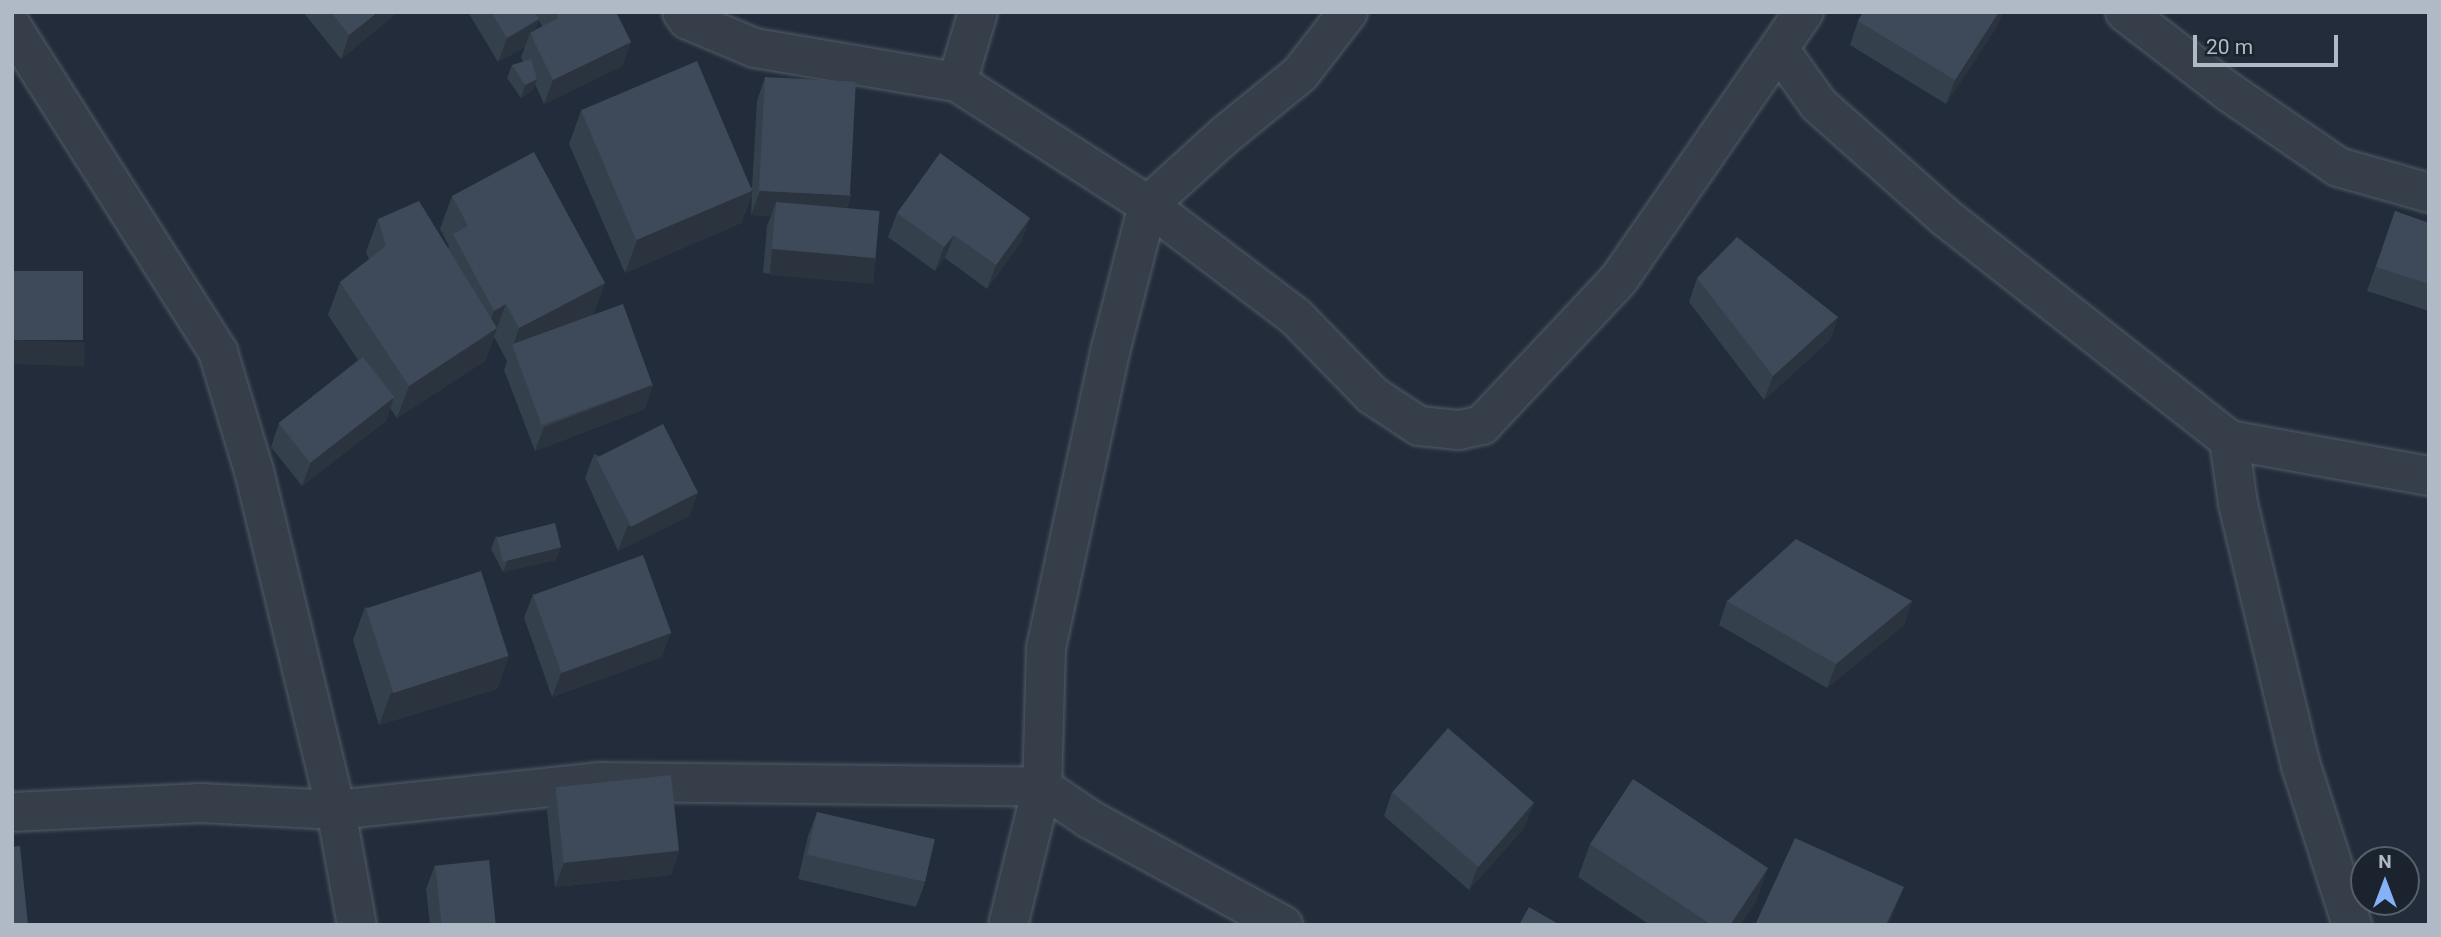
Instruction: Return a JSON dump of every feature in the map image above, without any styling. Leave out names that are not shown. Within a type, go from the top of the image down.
[{"type":"street","points":[[682,12],[688,20],[755,48],[957,82],[1148,205],[1296,317],[1372,395],[1419,426],[1459,430],[1482,425],[1619,278],[1804,12]]},
{"type":"street","points":[[957,82],[978,12]]},
{"type":"street","points":[[1008,925],[1042,787],[1046,648],[1110,352],[1148,205],[1225,135],[1300,74],[1348,12]]},
{"type":"street","points":[[2125,12],[2229,92],[2338,167],[2429,193]]},
{"type":"street","points":[[12,27],[218,352],[254,471],[336,810],[357,925]]},
{"type":"street","points":[[1779,49],[1819,105],[1945,217],[2229,440],[2429,476]]},
{"type":"street","points":[[2229,440],[2238,504],[2301,766],[2352,925]]},
{"type":"street","points":[[12,812],[201,803],[336,810],[598,782],[1042,787],[1091,820],[1283,925]]},
{"type":"building","points":[[331,12],[378,12],[349,35]]},
{"type":"building","points":[[491,12],[535,12],[539,19],[507,38]]},
{"type":"building","points":[[556,12],[616,12],[631,42],[553,80],[530,33],[558,18]]},
{"type":"building","points":[[1863,12],[1999,12],[1955,80],[1858,21]]},
{"type":"building","points":[[531,59],[537,79],[525,85],[512,65]]},
{"type":"building","points":[[697,61],[752,191],[636,240],[581,110]]},
{"type":"building","points":[[765,77],[856,82],[850,196],[759,191]]},
{"type":"building","points":[[534,152],[605,283],[519,328],[506,304],[494,311],[453,234],[468,226],[452,196]]},
{"type":"building","points":[[940,153],[1030,218],[996,265],[954,235],[944,247],[897,213]]},
{"type":"building","points":[[419,201],[497,328],[409,386],[340,282],[386,246],[378,219]]},
{"type":"building","points":[[776,202],[880,211],[876,258],[772,249]]},
{"type":"building","points":[[2395,211],[2429,223],[2429,284],[2376,267]]},
{"type":"building","points":[[1737,237],[1838,317],[1773,376],[1697,278]]},
{"type":"building","points":[[12,271],[83,271],[83,340],[12,340]]},
{"type":"building","points":[[623,304],[652,385],[542,425],[512,344]]},
{"type":"building","points":[[363,357],[394,397],[310,463],[279,423]]},
{"type":"building","points":[[663,424],[698,493],[631,527],[596,458]]},
{"type":"building","points":[[555,523],[561,547],[503,562],[497,538]]},
{"type":"building","points":[[1796,539],[1912,601],[1836,664],[1727,601]]},
{"type":"building","points":[[643,555],[671,633],[561,673],[533,595]]},
{"type":"building","points":[[481,571],[509,656],[393,693],[366,608]]},
{"type":"building","points":[[1448,728],[1534,803],[1478,867],[1392,792]]},
{"type":"building","points":[[671,775],[679,851],[564,863],[556,787]]},
{"type":"building","points":[[1633,779],[1768,868],[1730,925],[1712,925],[1590,844]]},
{"type":"building","points":[[817,812],[935,839],[925,882],[807,855]]},
{"type":"building","points":[[1795,838],[1904,887],[1886,925],[1755,925]]},
{"type":"building","points":[[20,846],[28,925],[12,925],[12,847]]},
{"type":"building","points":[[489,860],[496,925],[442,925],[435,866]]},
{"type":"building","points":[[1529,907],[1560,925],[1519,925]]}]
